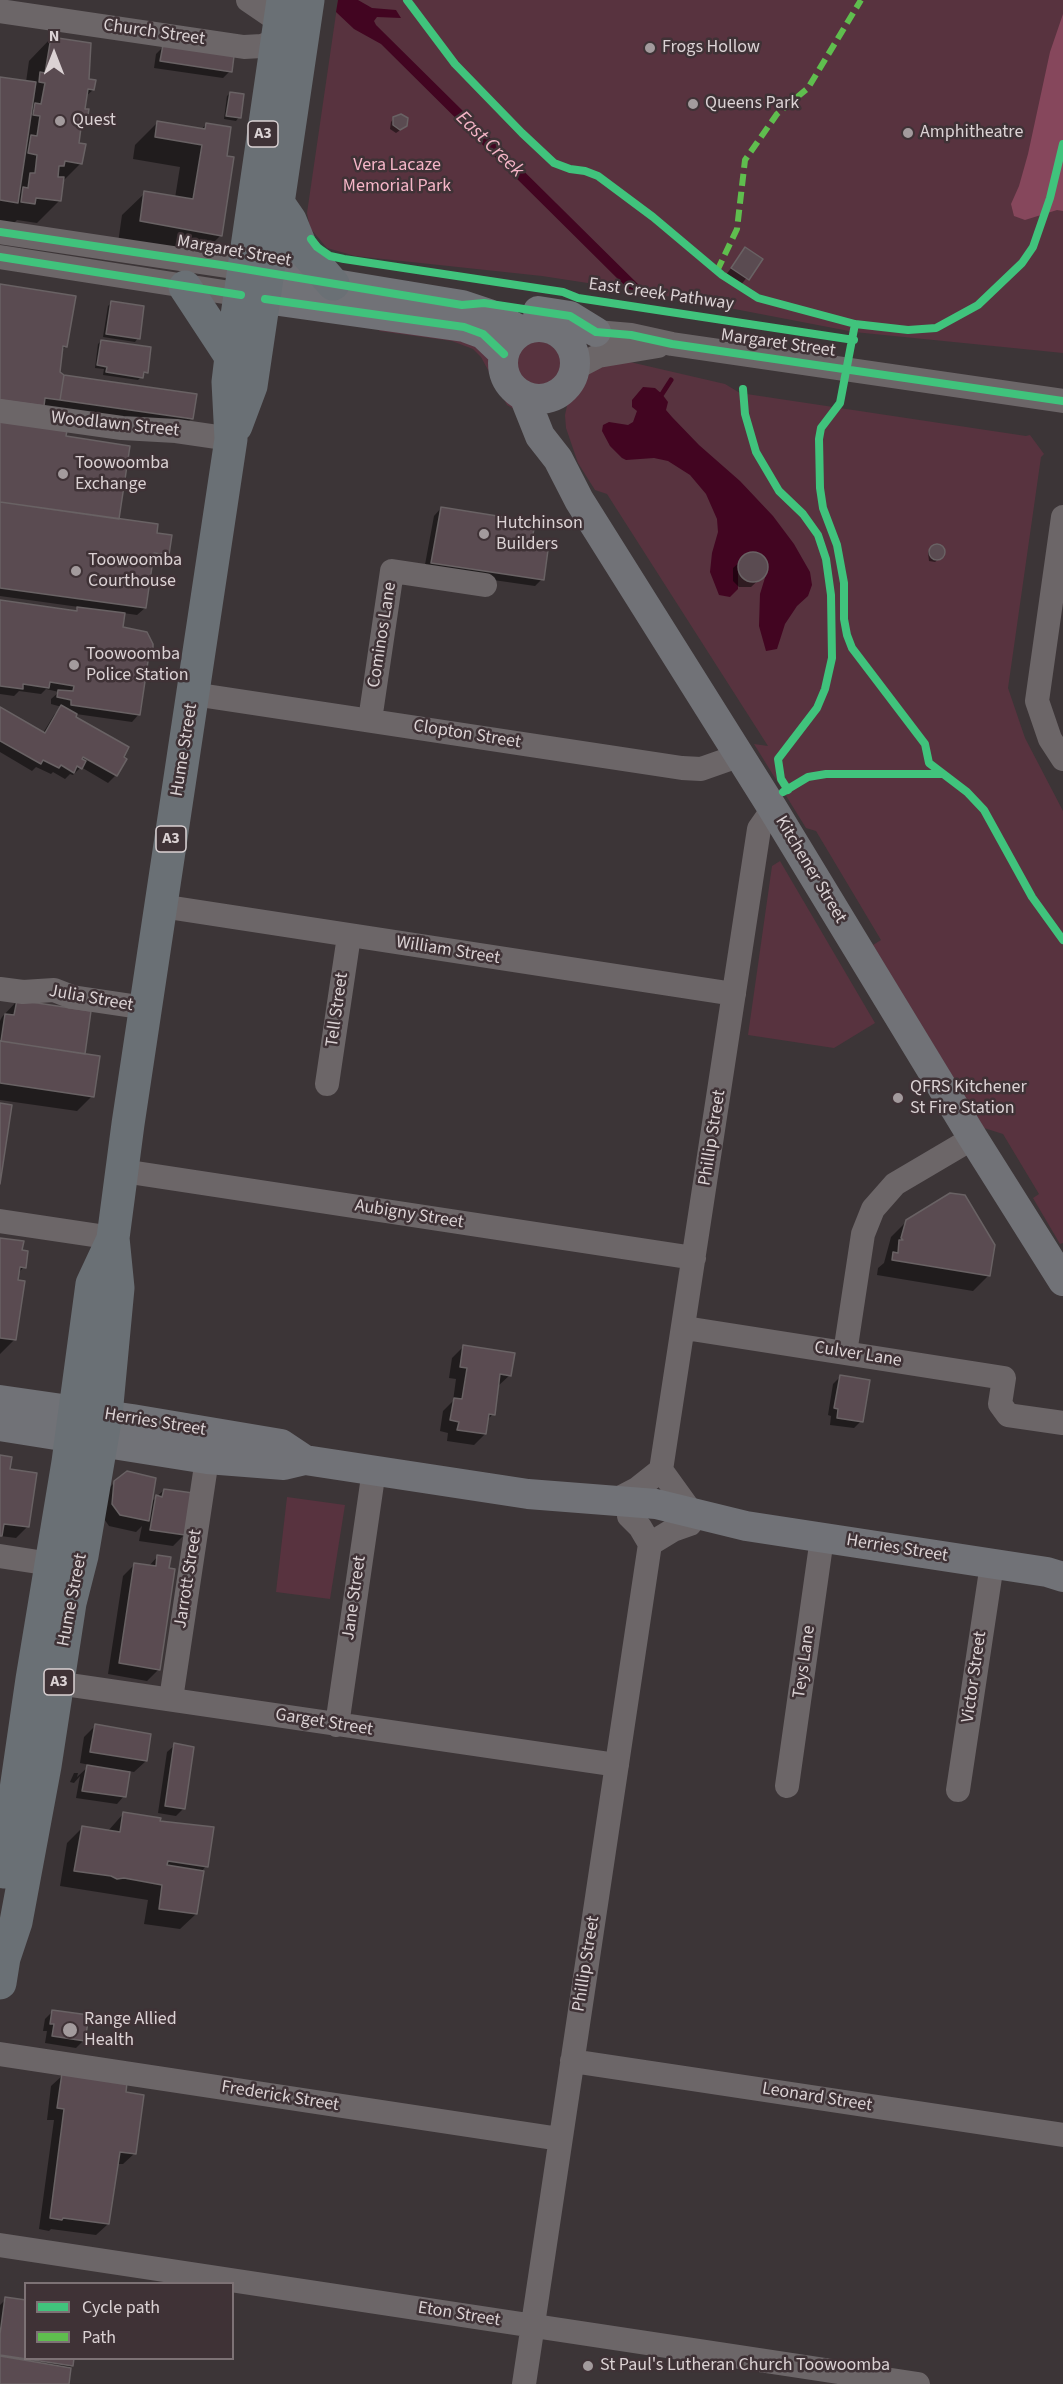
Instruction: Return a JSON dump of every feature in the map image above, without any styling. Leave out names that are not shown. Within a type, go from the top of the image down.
[{"type":"highway","name":"Hume Street","points":[[1,1959],[16,1922],[45,1681],[51,1564],[88,1426],[118,1288],[113,1238],[128,1124],[231,439],[228,382],[231,357],[279,204],[290,18]]},
{"type":"highway","name":"Hume Street","points":[[231,439],[251,386],[254,284],[290,18]]},
{"type":"highway","points":[[279,204],[290,220],[301,247],[333,284]]},
{"type":"highway","points":[[185,287],[231,357]]},
{"type":"highway","name":"Hume Street","points":[[0,1897],[45,1681],[80,1567],[88,1426]]},
{"type":"main road","name":"Margaret Street","points":[[254,284],[333,284],[462,305]]},
{"type":"main road","name":"Margaret Street","points":[[254,284],[464,327],[483,334],[504,354]]},
{"type":"main road","points":[[462,305],[484,303],[570,316],[596,332]]},
{"type":"main road","points":[[462,305],[489,314],[522,331]]},
{"type":"main road","points":[[558,332],[572,347],[575,368],[567,387],[547,399],[524,396],[513,389],[506,378],[503,366],[504,354],[514,337],[522,331],[534,327],[558,332],[576,330],[596,332]]},
{"type":"main road","name":"Kitchener Street","points":[[558,394],[558,459]]},
{"type":"main road","name":"Kitchener Street","points":[[524,396],[540,436],[558,459],[579,500],[773,809],[973,1138],[1063,1281]]},
{"type":"main road","name":"Herries Street","points":[[0,1400],[207,1459],[284,1465],[305,1460],[621,1509],[653,1522],[691,1518],[1058,1574]]},
{"type":"main road","name":"Herries Street","points":[[0,1426],[88,1426],[281,1444],[305,1460]]},
{"type":"street","points":[[248,0],[290,18]]},
{"type":"street","name":"Church Street","points":[[0,11],[244,47],[262,46],[290,18]]},
{"type":"street","name":"Margaret Street","points":[[0,232],[127,250],[254,284]]},
{"type":"street","points":[[124,277],[130,264],[127,250]]},
{"type":"street","name":"Margaret Street","points":[[0,257],[185,287],[254,284]]},
{"type":"street","name":"Margaret Street","points":[[596,332],[631,334],[672,344],[1063,401]]},
{"type":"street","name":"Margaret Street","points":[[575,368],[598,356],[672,344]]},
{"type":"street","name":"Woodlawn Street","points":[[0,411],[122,428],[176,431],[231,439]]},
{"type":"street","points":[[1063,517],[1059,575],[1037,701],[1063,759]]},
{"type":"street","name":"Cominos Lane","points":[[370,720],[392,571],[485,585]]},
{"type":"street","name":"Clopton Street","points":[[193,694],[682,768],[701,768],[738,756]]},
{"type":"street","name":"Phillip Street","points":[[661,1470],[685,1328],[759,829],[773,809]]},
{"type":"street","name":"William Street","points":[[161,906],[734,994]]},
{"type":"street","name":"Tell Street","points":[[327,1084],[348,936]]},
{"type":"street","name":"Julia Street","points":[[0,989],[23,992],[49,989],[72,997],[146,1008]]},
{"type":"street","points":[[845,1353],[863,1234],[873,1209],[895,1184],[973,1138]]},
{"type":"street","name":"Aubigny Street","points":[[123,1171],[694,1258]]},
{"type":"street","points":[[0,1221],[113,1238]]},
{"type":"street","name":"Culver Lane","points":[[685,1328],[1004,1378],[1000,1404],[1008,1415],[1063,1423]]},
{"type":"street","name":"Jarrott Street","points":[[171,1700],[207,1459]]},
{"type":"street","name":"Jane Street","points":[[337,1725],[374,1470]]},
{"type":"street","points":[[661,1470],[691,1518],[650,1544],[640,1527],[621,1509],[637,1489],[661,1470]]},
{"type":"street","name":"Teys Lane","points":[[787,1786],[822,1538]]},
{"type":"street","name":"Phillip Street","points":[[524,2384],[650,1544]]},
{"type":"street","points":[[0,1556],[51,1564]]},
{"type":"street","name":"Victor Street","points":[[958,1790],[992,1564]]},
{"type":"street","name":"Garget Street","points":[[45,1681],[617,1765]]},
{"type":"street","name":"Frederick Street","points":[[0,2054],[560,2139]]},
{"type":"street","name":"Leonard Street","points":[[572,2061],[1063,2135]]},
{"type":"street","name":"Eton Street","points":[[0,2245],[918,2384]]},
{"type":"green space","name":"Queens Park","points":[[338,0],[1063,0],[1063,353],[854,332],[646,292],[542,276],[355,256],[327,248],[310,228],[307,213]]},
{"type":"green space","points":[[382,327],[467,334],[491,357],[502,386],[514,398],[514,409],[507,405],[481,357],[473,349],[452,341],[379,331]]},
{"type":"green space","points":[[538,341],[554,348],[561,364],[554,380],[538,387],[522,380],[515,364],[522,348]]},
{"type":"green space","points":[[617,359],[725,384],[740,393],[1030,435],[1044,454],[1041,457],[1008,688],[1025,738],[1063,811],[1063,1243],[1060,1244],[1033,1198],[1039,1194],[1003,1134],[984,1128],[873,945],[881,940],[816,831],[806,828],[754,744],[768,746],[607,494],[595,490],[578,463],[566,428],[565,415],[568,401],[583,375]]},
{"type":"green space","points":[[780,861],[875,1023],[834,1048],[748,1035],[772,866]]},
{"type":"green space","points":[[287,1497],[345,1505],[330,1599],[276,1592]]},
{"type":"shaded area","points":[[1063,14],[1063,211],[1057,210],[1025,220],[1014,216],[1011,204],[1028,154],[1050,52]]},
{"type":"water","points":[[338,0],[358,0],[372,8],[396,10],[401,18],[377,17],[374,21],[376,25],[646,292],[628,289],[381,44],[354,29],[336,12]]},
{"type":"water","points":[[643,387],[655,388],[662,394],[668,402],[666,410],[672,417],[699,445],[740,481],[773,516],[794,544],[810,572],[812,585],[808,596],[797,606],[785,624],[777,649],[766,651],[759,626],[760,594],[768,568],[765,557],[755,552],[744,555],[738,565],[738,589],[730,597],[719,595],[710,572],[718,532],[717,519],[706,494],[690,475],[668,461],[654,458],[626,460],[622,458],[610,446],[602,431],[603,425],[609,422],[628,425],[633,422],[637,411],[632,407],[632,400]]},
{"type":"building","name":"Quest","points":[[51,37],[91,43],[89,79],[96,80],[94,90],[88,89],[85,109],[89,109],[87,121],[82,120],[79,143],[86,144],[82,164],[65,161],[64,166],[59,166],[58,177],[64,177],[61,201],[36,198],[35,204],[21,202],[23,187],[28,188],[30,173],[35,173],[37,155],[28,153],[31,135],[37,136],[40,116],[33,115],[35,103],[41,104],[45,83],[39,82],[40,72],[45,73]]},
{"type":"building","points":[[163,45],[234,56],[232,72],[160,61]]},
{"type":"building","points":[[0,77],[36,82],[18,203],[0,200]]},
{"type":"building","points":[[230,92],[244,94],[241,118],[226,116]]},
{"type":"building","points":[[401,114],[408,118],[407,126],[400,130],[393,125],[393,117]]},
{"type":"building","points":[[157,121],[205,129],[206,123],[231,127],[227,156],[234,157],[222,236],[140,221],[144,191],[193,199],[202,145],[155,137]]},
{"type":"building","points":[[745,247],[763,259],[749,280],[731,268]]},
{"type":"building","points":[[0,284],[76,296],[67,347],[63,346],[60,372],[64,375],[60,400],[45,398],[44,406],[0,400]]},
{"type":"building","points":[[111,301],[144,306],[140,339],[106,334]]},
{"type":"building","points":[[101,340],[151,347],[148,373],[144,372],[143,378],[106,372],[107,367],[97,365]]},
{"type":"building","points":[[64,375],[197,394],[193,419],[60,400]]},
{"type":"building","name":"Toowoomba Exchange","points":[[0,415],[68,425],[66,436],[130,446],[119,519],[0,502]]},
{"type":"building","name":"Toowoomba Courthouse","points":[[0,502],[158,524],[157,533],[172,535],[169,555],[154,553],[146,608],[0,588]]},
{"type":"building","name":"Hutchinson Builders","points":[[441,507],[535,522],[531,547],[548,550],[544,580],[431,563]]},
{"type":"building","points":[[937,544],[945,552],[937,560],[929,552]]},
{"type":"building","points":[[753,552],[764,556],[768,567],[764,578],[753,582],[742,578],[738,567],[742,556]]},
{"type":"building","name":"Toowoomba Police Station","points":[[0,600],[77,611],[77,607],[125,613],[123,627],[147,632],[153,644],[153,649],[150,648],[140,715],[71,705],[71,700],[57,697],[58,690],[73,691],[74,686],[50,682],[49,688],[23,684],[23,689],[0,686]]},
{"type":"building","points":[[61,705],[77,714],[76,717],[129,747],[124,757],[127,759],[117,776],[83,757],[82,759],[86,761],[82,769],[77,766],[74,773],[61,765],[59,768],[43,760],[41,764],[0,741],[0,707],[45,733]]},
{"type":"building","points":[[17,1000],[91,1011],[85,1054],[1,1041],[5,1014],[14,1015]]},
{"type":"building","points":[[0,1041],[100,1056],[94,1097],[0,1083]]},
{"type":"building","points":[[0,1103],[12,1105],[0,1184]]},
{"type":"building","points":[[950,1193],[965,1195],[995,1245],[990,1276],[892,1260],[893,1252],[898,1253],[899,1240],[903,1240],[901,1238],[906,1220]]},
{"type":"building","points":[[0,1238],[24,1241],[22,1250],[28,1251],[26,1268],[20,1267],[18,1280],[25,1281],[16,1340],[0,1338]]},
{"type":"building","points":[[463,1345],[515,1353],[511,1376],[500,1374],[495,1415],[489,1414],[486,1434],[457,1430],[459,1422],[450,1420],[454,1398],[462,1399],[467,1368],[460,1367]]},
{"type":"building","points":[[840,1375],[870,1380],[863,1422],[837,1418],[838,1409],[834,1408]]},
{"type":"building","points":[[0,1455],[12,1457],[10,1469],[37,1473],[29,1527],[4,1524],[2,1536],[0,1536]]},
{"type":"building","points":[[127,1471],[156,1478],[149,1521],[120,1515],[112,1504],[114,1481]]},
{"type":"building","points":[[164,1489],[193,1493],[185,1535],[150,1530],[156,1495],[162,1497]]},
{"type":"building","points":[[157,1555],[171,1557],[169,1568],[175,1569],[160,1670],[119,1663],[134,1563],[156,1566]]},
{"type":"building","points":[[95,1724],[151,1734],[147,1761],[90,1752]]},
{"type":"building","points":[[174,1743],[194,1747],[185,1809],[165,1806]]},
{"type":"building","points":[[87,1765],[130,1772],[126,1797],[82,1791]]},
{"type":"building","points":[[123,1812],[161,1818],[160,1821],[214,1827],[208,1867],[168,1861],[167,1865],[204,1871],[197,1914],[159,1909],[162,1885],[74,1871],[82,1826],[120,1832]]},
{"type":"building","name":"Range Allied Health","points":[[52,2010],[89,2015],[85,2041],[52,2036],[54,2024],[50,2024]]},
{"type":"building","points":[[62,2073],[127,2083],[126,2092],[144,2095],[136,2154],[120,2152],[109,2224],[50,2218],[64,2109],[57,2108]]},
{"type":"building","points":[[5,2297],[24,2300],[24,2359],[0,2355],[0,2334]]},
{"type":"building","points":[[0,2356],[71,2368],[69,2384],[0,2384]]},
{"type":"building","points":[[33,2360],[74,2360],[73,2366]]},
{"type":"waterway","name":"East Creek","points":[[662,394],[671,380]]},
{"type":"marked path","points":[[717,271],[737,229],[745,160],[777,114],[808,88],[861,0]]},
{"type":"cycle path","name":"East Creek Pathway","points":[[407,0],[455,64],[554,163],[598,176],[653,217],[722,275],[758,298],[855,324],[908,330],[936,328],[978,305],[1022,263],[1033,247],[1050,198],[1063,144]]},
{"type":"cycle path","points":[[0,232],[221,265],[462,305],[484,303],[570,316],[596,332],[631,335],[672,344],[1063,401]]},
{"type":"cycle path","name":"East Creek Pathway","points":[[311,239],[317,247],[330,256],[344,259],[563,292],[578,298],[854,340]]},
{"type":"cycle path","points":[[0,257],[241,295]]},
{"type":"cycle path","points":[[265,299],[464,327],[483,334],[504,354]]},
{"type":"cycle path","points":[[855,324],[840,403],[821,428],[819,439],[820,488],[823,508],[837,545],[844,583],[844,619],[847,635],[852,648],[925,744],[929,763],[967,792],[984,810],[1032,897],[1063,940]]},
{"type":"cycle path","points":[[743,389],[745,414],[756,452],[779,491],[803,514],[818,535],[826,559],[831,595],[832,658],[825,689],[817,708],[778,759],[781,779],[788,790]]},
{"type":"cycle path","points":[[783,792],[808,777],[826,774],[943,774]]},
{"type":"place","name":"Frogs Hollow","points":[[650,48]]},
{"type":"place","name":"Queens Park","points":[[693,104]]},
{"type":"place","name":"Quest","points":[[60,121]]},
{"type":"place","name":"Amphitheatre","points":[[908,133]]},
{"type":"place","name":"Toowoomba Exchange","points":[[63,474]]},
{"type":"place","name":"Hutchinson Builders","points":[[484,534]]},
{"type":"place","name":"Toowoomba Courthouse","points":[[76,571]]},
{"type":"place","name":"Toowoomba Police Station","points":[[74,665]]},
{"type":"place","name":"QFRS Kitchener St Fire Station","points":[[898,1098]]},
{"type":"place","name":"Range Allied Health","points":[[70,2030]]},
{"type":"place","name":"St Paul's Lutheran Church Toowoomba","points":[[588,2366]]},
{"type":"park label","name":"Vera Lacaze Memorial Park","points":[[397,176]]}]
